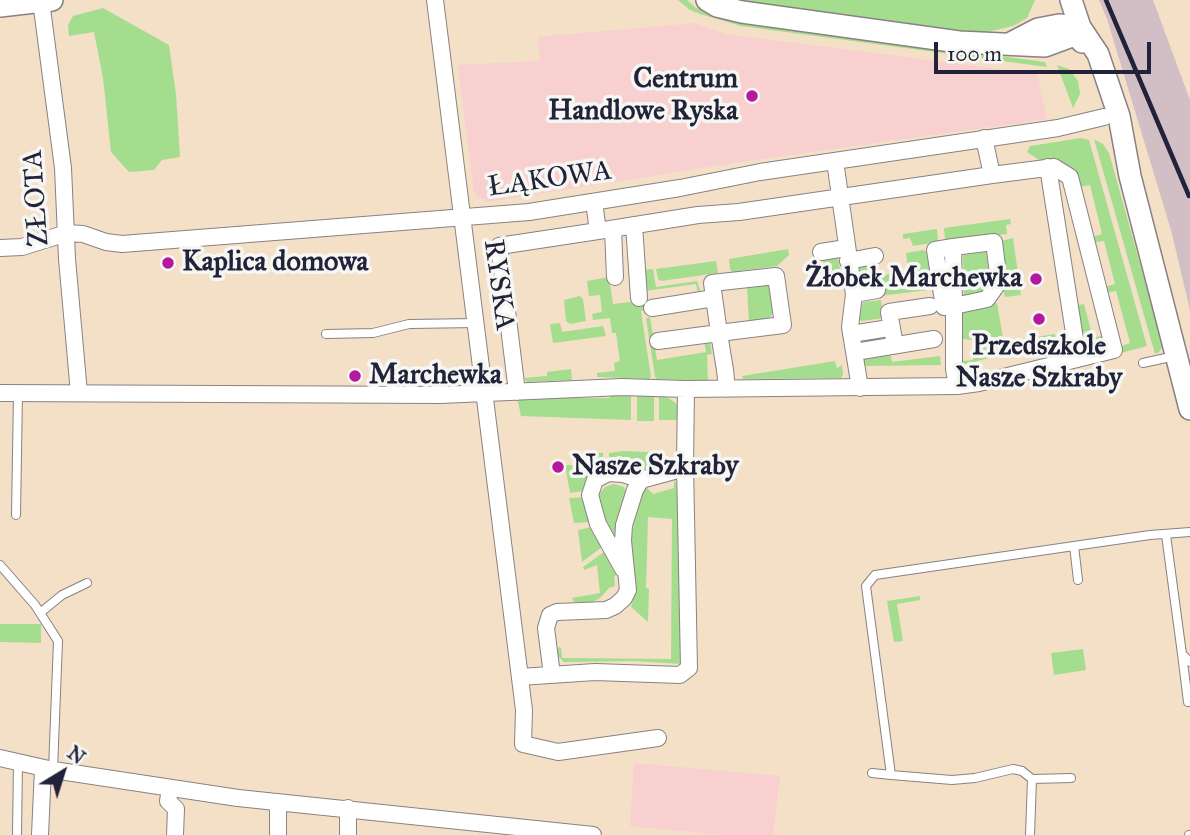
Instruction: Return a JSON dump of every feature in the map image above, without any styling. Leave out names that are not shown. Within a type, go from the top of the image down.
[{"type":"main road","points":[[0,6],[44,0]]},
{"type":"main road","points":[[707,0],[717,6],[755,14],[959,42],[1045,46],[1072,36],[1080,27]]},
{"type":"main road","points":[[1071,0],[1080,27],[1085,58],[1104,117],[1130,176]]},
{"type":"main road","points":[[1080,27],[1098,54],[1119,116],[1130,176],[1190,409]]},
{"type":"street","name":"ZŁOTA","points":[[44,0],[63,168],[67,259],[79,393]]},
{"type":"street","name":"RYSKA","points":[[435,0],[524,710],[523,744],[558,752],[658,738]]},
{"type":"street","name":"ŁĄKOWA","points":[[0,248],[22,247],[67,233],[83,234],[122,244],[529,212],[835,161],[1058,128],[1104,117]]},
{"type":"street","points":[[984,138],[992,175]]},
{"type":"street","points":[[835,161],[854,295],[849,320],[860,388]]},
{"type":"street","points":[[1048,167],[1078,358]]},
{"type":"street","points":[[0,393],[441,395],[485,392],[517,392],[622,387],[727,389],[957,386],[1114,350],[1070,177],[1054,167],[1048,167],[739,212],[698,215],[606,230],[574,241],[499,246],[517,392]]},
{"type":"street","points":[[594,202],[606,230],[615,278]]},
{"type":"street","points":[[634,225],[645,303],[714,298]]},
{"type":"street","points":[[954,306],[987,299],[999,282],[994,242],[953,247],[954,369],[957,386]]},
{"type":"street","points":[[821,252],[875,256]]},
{"type":"street","points":[[658,341],[719,333],[783,324],[776,276],[712,284],[714,298],[719,333],[727,389]]},
{"type":"street","points":[[854,295],[877,290]]},
{"type":"street","points":[[895,345],[890,312],[930,306]]},
{"type":"street","points":[[851,334],[883,329]]},
{"type":"street","points":[[855,352],[934,339]]},
{"type":"street","points":[[520,677],[595,672],[680,675],[689,668],[686,389]]},
{"type":"street","points":[[627,577],[598,524],[590,495],[595,480],[608,473],[623,474],[641,480],[674,471],[685,465]]},
{"type":"street","points":[[552,675],[546,628],[550,615],[557,612],[606,610],[615,606],[628,590],[624,525],[641,480]]},
{"type":"street","points":[[0,758],[48,769],[170,789],[348,808],[456,828],[593,835]]},
{"type":"street","points":[[40,835],[48,769]]},
{"type":"street","points":[[170,789],[168,802],[177,809],[175,835]]},
{"type":"street","points":[[278,802],[278,835]]},
{"type":"street","points":[[348,808],[348,835]]},
{"type":"lane","points":[[326,334],[373,333],[409,324],[477,323]]},
{"type":"lane","points":[[1143,363],[1177,356]]},
{"type":"lane","points":[[16,515],[18,393]]},
{"type":"lane","points":[[891,775],[866,601],[865,589],[868,580],[875,575],[1150,535],[1190,532]]},
{"type":"lane","points":[[1166,535],[1190,702]]},
{"type":"lane","points":[[1074,546],[1078,580]]},
{"type":"lane","points":[[0,565],[14,578],[40,613],[54,633],[59,646],[48,769]]},
{"type":"lane","points":[[40,613],[62,595],[87,583]]},
{"type":"lane","points":[[1182,654],[1190,662]]},
{"type":"lane","points":[[17,835],[18,761]]},
{"type":"lane","points":[[872,773],[952,780],[975,778],[1013,769],[1022,771],[1032,779],[1071,778]]},
{"type":"lane","points":[[1030,835],[1032,779]]},
{"type":"shaded area","points":[[1099,0],[1153,0],[1190,100],[1190,310],[1171,230]]},
{"type":"shaded area","name":"Centrum Handlowe Ryska","points":[[695,23],[726,34],[1037,74],[1047,119],[741,162],[494,201],[486,201],[474,192],[458,65],[540,61],[538,37]]},
{"type":"shaded area","points":[[634,763],[780,776],[773,835],[722,835],[630,826]]},
{"type":"green space","points":[[678,0],[687,0],[696,8],[715,16],[744,22],[1045,62],[1047,67],[741,26],[690,10]]},
{"type":"green space","points":[[726,0],[1035,0],[1027,18],[1013,26],[972,33],[736,4]]},
{"type":"green space","points":[[103,8],[169,45],[176,94],[180,157],[162,160],[154,170],[129,172],[111,152],[103,78],[94,32],[69,36],[68,25],[73,16]]},
{"type":"green space","points":[[1057,65],[1069,69],[1078,81],[1080,94],[1073,108]]},
{"type":"green space","points":[[1081,138],[1089,140],[1147,346],[1121,353],[1119,347],[1130,343],[1116,291],[1106,293],[1104,287],[1115,284],[1104,241],[1093,243],[1092,237],[1102,234],[1090,185],[1080,187],[1027,152],[1030,146]]},
{"type":"green space","points":[[1094,139],[1103,144],[1109,153],[1163,346],[1155,354]]},
{"type":"green space","points":[[1010,219],[1011,224],[1006,225],[1007,234],[947,242],[945,240],[944,228]]},
{"type":"green space","points":[[937,229],[938,242],[913,246],[910,238],[903,239],[903,234]]},
{"type":"green space","points":[[1013,238],[1021,295],[1005,297],[1003,288],[1007,286],[1001,241]]},
{"type":"green space","points":[[788,249],[789,255],[777,266],[732,272],[730,269],[729,259]]},
{"type":"green space","points":[[924,250],[930,270],[926,274],[928,290],[880,296],[878,281],[862,281],[859,268],[862,266],[876,264],[878,276],[908,271],[906,253]]},
{"type":"green space","points":[[986,252],[990,280],[981,294],[964,297],[963,255]]},
{"type":"green space","points":[[838,258],[842,280],[826,283],[823,260]]},
{"type":"green space","points":[[716,261],[718,273],[661,281],[658,279],[656,269]]},
{"type":"green space","points":[[653,269],[656,287],[697,281],[701,293],[698,295],[696,284],[645,291],[642,270]]},
{"type":"green space","points":[[609,277],[613,304],[647,300],[648,309],[641,311],[651,377],[649,379],[597,377],[597,373],[615,371],[614,363],[620,361],[616,333],[612,333],[610,318],[593,320],[592,314],[602,312],[600,295],[589,296],[587,281]]},
{"type":"green space","points":[[771,285],[774,310],[770,318],[749,322],[747,288]]},
{"type":"green space","points":[[580,296],[583,299],[586,321],[570,324],[566,321],[564,300]]},
{"type":"green space","points":[[881,300],[884,318],[862,321],[858,319],[863,302]]},
{"type":"green space","points":[[997,303],[1003,338],[1008,339],[1016,351],[962,365],[962,361],[973,360],[973,340],[962,339],[963,311],[965,308]]},
{"type":"green space","points":[[1084,304],[1093,338],[1104,335],[1102,345],[1086,350],[1083,349],[1074,306]]},
{"type":"green space","points":[[650,317],[657,360],[706,352],[704,341],[710,342],[712,354],[707,355],[708,381],[655,377],[646,318]]},
{"type":"green space","points":[[560,323],[562,332],[603,326],[606,336],[553,343],[550,324]]},
{"type":"green space","points":[[1055,334],[1056,341],[1023,350],[1016,340]]},
{"type":"green space","points":[[890,352],[892,362],[940,356],[941,365],[862,366],[863,357]]},
{"type":"green space","points":[[835,361],[837,368],[842,365],[841,378],[743,379],[742,376]]},
{"type":"green space","points":[[571,369],[572,380],[527,382],[524,378],[547,376],[547,372]]},
{"type":"green space","points":[[614,393],[631,394],[631,420],[521,416],[517,398],[609,398]]},
{"type":"green space","points":[[637,394],[654,395],[654,421],[637,421]]},
{"type":"green space","points":[[659,395],[676,403],[680,420],[659,420]]},
{"type":"green space","points":[[572,452],[603,453],[604,466],[591,473],[573,458]]},
{"type":"green space","points":[[649,452],[649,469],[609,466],[609,453]]},
{"type":"green space","points":[[565,465],[571,465],[588,476],[584,491],[570,493]]},
{"type":"green space","points":[[674,476],[677,488],[681,488],[681,664],[634,661],[564,662],[558,656],[558,647],[561,648],[562,658],[671,659],[672,519],[648,517],[648,622],[631,607],[635,592],[631,539],[638,502],[645,486],[653,494],[674,488]]},
{"type":"green space","points":[[614,484],[624,487],[628,495],[619,547],[606,528],[598,496],[605,487]]},
{"type":"green space","points":[[585,497],[590,522],[574,523],[569,498]]},
{"type":"green space","points":[[592,527],[602,547],[582,562],[578,530]]},
{"type":"green space","points":[[604,552],[617,574],[614,577],[615,586],[593,602],[574,602],[572,598],[600,593],[597,565],[584,570],[583,567]]},
{"type":"green space","points":[[920,596],[920,600],[897,604],[903,641],[894,642],[887,601]]},
{"type":"green space","points":[[0,624],[41,624],[41,643],[0,642]]},
{"type":"green space","points":[[1083,649],[1086,670],[1054,675],[1051,653]]},
{"type":"railway","points":[[1106,0],[1189,196]]},
{"type":"place","name":"Centrum Handlowe Ryska","points":[[752,96]]},
{"type":"place","name":"Kaplica domowa","points":[[168,263]]},
{"type":"place","name":"Żłobek Marchewka","points":[[1036,279]]},
{"type":"place","name":"Przedszkole Nasze Szkraby","points":[[1039,319]]},
{"type":"place","name":"Marchewka","points":[[355,376]]},
{"type":"place","name":"Nasze Szkraby","points":[[558,467]]}]
